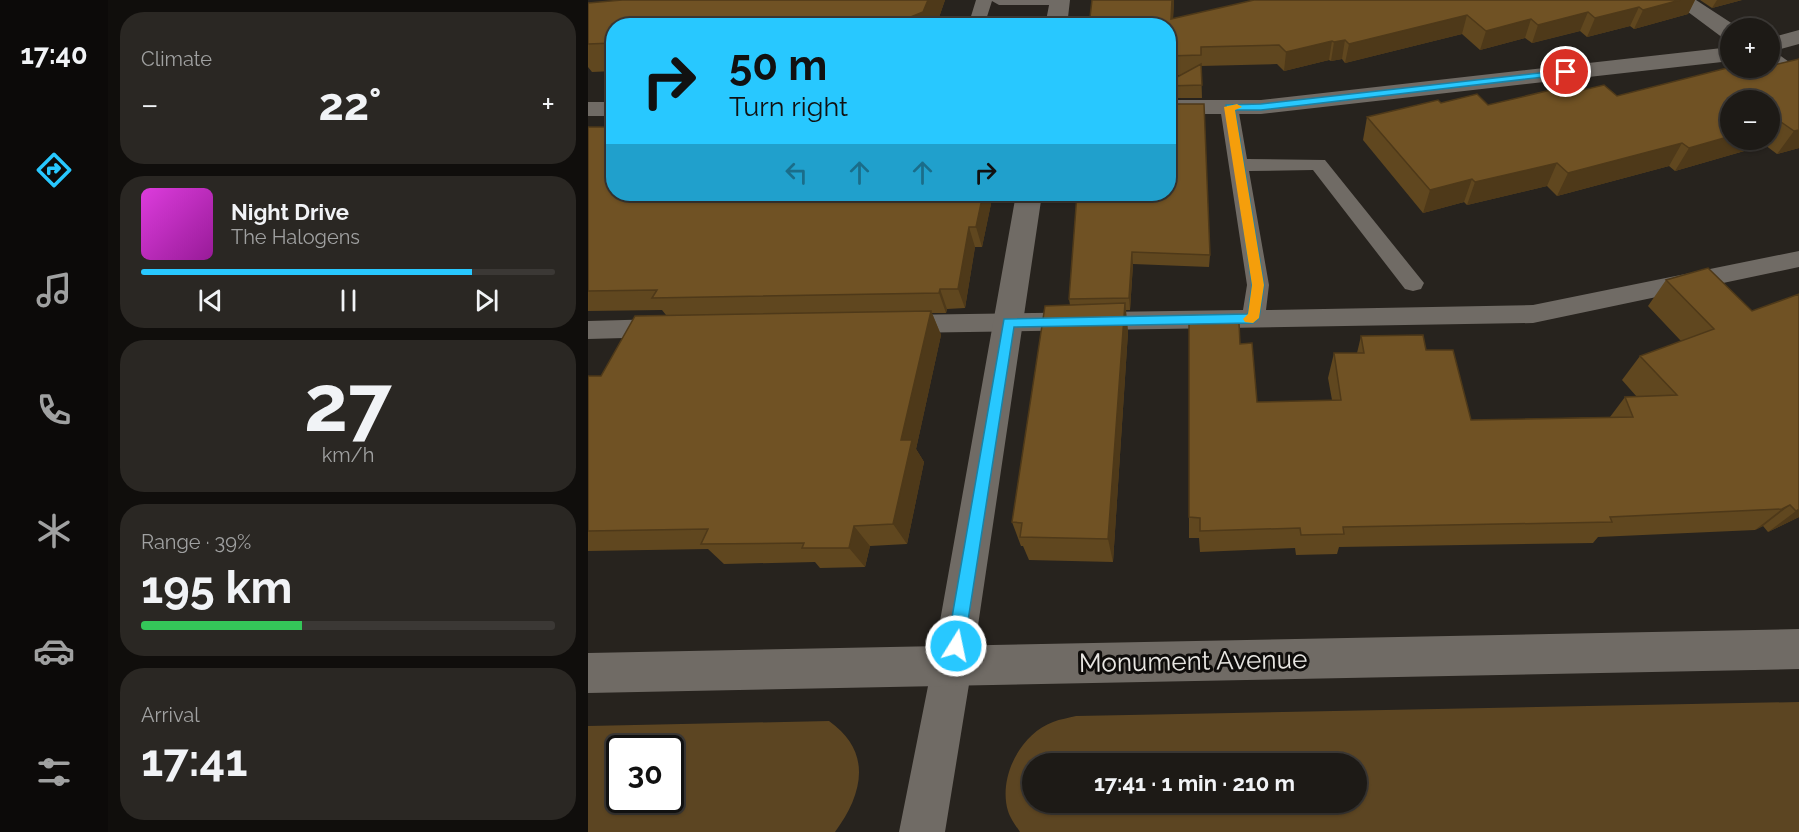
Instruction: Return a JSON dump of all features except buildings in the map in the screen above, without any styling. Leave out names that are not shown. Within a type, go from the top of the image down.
[{"type":"street","points":[[1057,18],[1058,0]]},
{"type":"street","points":[[1682,0],[1720,26]]},
{"type":"street","points":[[1780,42],[1799,37]]},
{"type":"street","points":[[1176,108],[1261,107],[1720,55]]},
{"type":"street","points":[[1780,66],[1799,79]]},
{"type":"street","points":[[588,109],[606,109]]},
{"type":"street","points":[[922,832],[952,666],[1028,201]]},
{"type":"street","name":"Monument Avenue","points":[[588,673],[1799,649]]},
{"type":"lane","points":[[978,18],[984,0]]},
{"type":"lane","points":[[999,0],[1058,0]]},
{"type":"lane","points":[[1229,107],[1258,285],[1253,318]]},
{"type":"lane","points":[[1238,165],[1317,164],[1413,283]]},
{"type":"lane","points":[[880,324],[1533,314],[1799,259]]},
{"type":"lane","points":[[588,330],[681,328]]},
{"type":"shaded area","points":[[1799,702],[1799,832],[1020,832],[1009,814],[1006,798],[1009,772],[1014,759],[1031,736],[1056,721],[1076,716]]},
{"type":"shaded area","points":[[829,721],[843,733],[858,760],[857,788],[845,818],[835,832],[588,832],[588,726]]},
{"type":"slow traffic","points":[[1237,107],[1229,107],[1258,285],[1253,318],[1250,319]]},
{"type":"route","points":[[956,646],[1009,322],[1253,318],[1258,285],[1229,107],[1261,107],[1566,72]]}]
